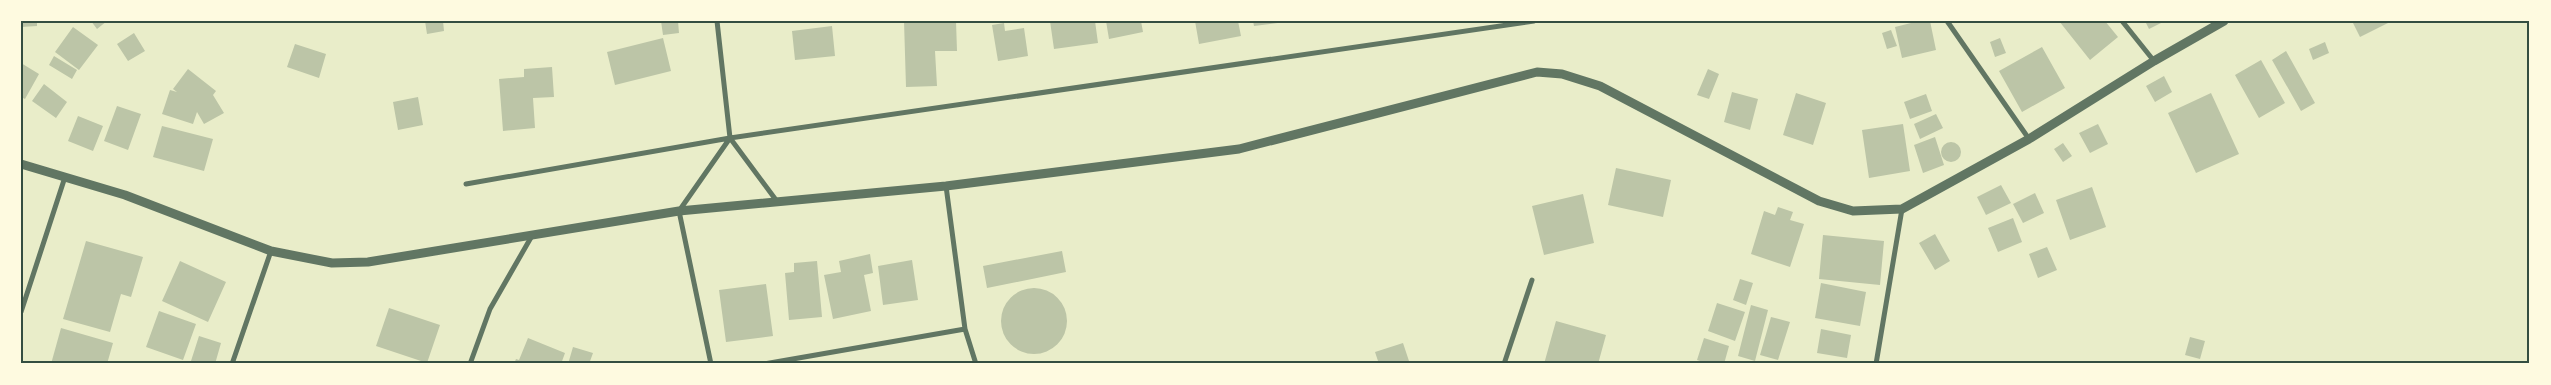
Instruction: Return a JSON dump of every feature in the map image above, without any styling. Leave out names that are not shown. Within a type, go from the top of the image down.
[{"type":"street","points":[[717,21],[730,138],[776,200]]},
{"type":"street","points":[[466,184],[730,138],[1534,21]]},
{"type":"street","points":[[1947,21],[2029,139]]},
{"type":"street","points":[[2122,21],[2154,61]]},
{"type":"street","points":[[21,164],[125,195],[271,251],[332,263],[368,262],[680,211],[776,200],[946,186],[1239,149],[1537,72],[1562,74],[1600,86],[1819,201],[1853,211],[1902,209],[2029,139],[2154,61],[2224,21]]},
{"type":"street","points":[[711,364],[680,211],[730,138]]},
{"type":"street","points":[[21,312],[65,177]]},
{"type":"street","points":[[946,186],[966,328],[976,364]]},
{"type":"street","points":[[1876,364],[1902,209]]},
{"type":"street","points":[[470,364],[490,309],[533,234]]},
{"type":"street","points":[[232,364],[271,251]]},
{"type":"street","points":[[1504,364],[1532,280]]},
{"type":"street","points":[[764,364],[966,328]]},
{"type":"building","points":[[21,21],[37,21],[37,26],[21,27]]},
{"type":"building","points":[[91,21],[107,21],[97,29]]},
{"type":"building","points":[[425,21],[443,21],[444,31],[427,34]]},
{"type":"building","points":[[661,21],[678,21],[679,33],[663,35]]},
{"type":"building","points":[[904,21],[956,21],[957,51],[935,51],[937,86],[906,87]]},
{"type":"building","points":[[1050,21],[1095,21],[1098,43],[1054,49]]},
{"type":"building","points":[[1106,21],[1141,21],[1143,32],[1109,39]]},
{"type":"building","points":[[1195,21],[1238,21],[1241,36],[1199,44]]},
{"type":"building","points":[[1253,21],[1285,21],[1285,22],[1254,26]]},
{"type":"building","points":[[1919,21],[1930,21],[1936,50],[1902,58],[1895,27]]},
{"type":"building","points":[[2059,21],[2105,21],[2118,37],[2090,60]]},
{"type":"building","points":[[2145,21],[2165,21],[2149,29]]},
{"type":"building","points":[[2352,21],[2392,21],[2360,37]]},
{"type":"building","points":[[1004,23],[1005,31],[1024,28],[1028,56],[998,61],[992,25]]},
{"type":"building","points":[[832,26],[835,56],[795,60],[792,31]]},
{"type":"building","points":[[73,27],[98,45],[79,70],[55,52]]},
{"type":"building","points":[[1891,30],[1897,46],[1887,49],[1882,33]]},
{"type":"building","points":[[134,33],[145,51],[128,61],[117,44]]},
{"type":"building","points":[[663,38],[671,71],[615,85],[607,52]]},
{"type":"building","points":[[2000,38],[2006,53],[1995,57],[1990,42]]},
{"type":"building","points":[[2325,42],[2329,53],[2313,60],[2309,49]]},
{"type":"building","points":[[295,44],[326,54],[319,78],[287,67]]},
{"type":"building","points":[[2042,47],[2065,88],[2022,112],[1999,71]]},
{"type":"building","points":[[2286,51],[2315,103],[2301,111],[2272,60]]},
{"type":"building","points":[[54,56],[77,70],[72,79],[49,65]]},
{"type":"building","points":[[2261,60],[2285,103],[2259,118],[2235,75]]},
{"type":"building","points":[[21,63],[39,74],[25,99],[21,97]]},
{"type":"building","points":[[552,67],[554,97],[533,98],[535,128],[503,131],[499,79],[524,77],[524,69]]},
{"type":"building","points":[[188,69],[216,91],[213,95],[224,113],[204,124],[197,112],[193,124],[162,114],[170,90],[177,92],[173,89]]},
{"type":"building","points":[[1708,69],[1719,74],[1709,99],[1697,95]]},
{"type":"building","points":[[2164,76],[2172,92],[2155,102],[2146,86]]},
{"type":"building","points":[[44,84],[67,102],[56,118],[32,101]]},
{"type":"building","points":[[1732,92],[1758,99],[1750,130],[1724,122]]},
{"type":"building","points":[[1796,93],[1826,103],[1813,145],[1783,135]]},
{"type":"building","points":[[2211,93],[2239,154],[2196,173],[2168,113]]},
{"type":"building","points":[[1926,94],[1932,111],[1910,119],[1904,102]]},
{"type":"building","points":[[418,97],[423,125],[398,130],[393,102]]},
{"type":"building","points":[[117,106],[141,114],[128,150],[104,141]]},
{"type":"building","points":[[1936,114],[1943,128],[1920,139],[1914,124]]},
{"type":"building","points":[[78,116],[103,126],[93,151],[68,141]]},
{"type":"building","points":[[1903,124],[1910,171],[1869,178],[1862,130]]},
{"type":"building","points":[[2098,124],[2108,144],[2090,153],[2079,133]]},
{"type":"building","points":[[162,126],[213,139],[204,171],[153,157]]},
{"type":"building","points":[[1935,137],[1944,165],[1923,173],[1914,145]]},
{"type":"building","points":[[1951,142],[1958,145],[1961,152],[1958,159],[1951,162],[1944,159],[1941,152],[1944,145]]},
{"type":"building","points":[[2063,143],[2072,156],[2063,162],[2054,149]]},
{"type":"building","points":[[1616,168],[1671,180],[1663,217],[1608,205]]},
{"type":"building","points":[[2001,185],[2011,203],[1986,215],[1977,197]]},
{"type":"building","points":[[2092,187],[2106,227],[2070,240],[2056,200]]},
{"type":"building","points":[[2035,193],[2044,213],[2023,223],[2013,204]]},
{"type":"building","points":[[1583,194],[1594,243],[1544,255],[1532,206]]},
{"type":"building","points":[[1778,207],[1793,212],[1790,220],[1804,224],[1790,267],[1751,254],[1764,211],[1775,215]]},
{"type":"building","points":[[2013,218],[2022,242],[1998,252],[1988,228]]},
{"type":"building","points":[[1935,234],[1950,261],[1935,270],[1919,243]]},
{"type":"building","points":[[1823,235],[1884,241],[1880,285],[1819,279]]},
{"type":"building","points":[[86,241],[143,257],[131,297],[121,294],[110,332],[63,319]]},
{"type":"building","points":[[2047,247],[2057,270],[2038,278],[2029,254]]},
{"type":"building","points":[[1062,251],[1066,272],[987,288],[983,266]]},
{"type":"building","points":[[870,254],[873,273],[864,275],[871,311],[833,319],[824,275],[841,272],[839,261]]},
{"type":"building","points":[[912,260],[918,300],[883,305],[878,266]]},
{"type":"building","points":[[180,261],[226,282],[208,322],[162,301]]},
{"type":"building","points":[[817,261],[822,317],[789,320],[785,273],[794,272],[794,263]]},
{"type":"building","points":[[1740,279],[1753,283],[1746,305],[1733,300]]},
{"type":"building","points":[[1821,283],[1866,292],[1860,326],[1815,318]]},
{"type":"building","points":[[766,284],[773,336],[726,342],[719,290]]},
{"type":"building","points":[[1034,288],[1047,291],[1057,298],[1064,308],[1067,321],[1064,334],[1057,344],[1047,351],[1034,354],[1021,351],[1011,344],[1004,334],[1001,321],[1004,308],[1011,298],[1021,291]]},
{"type":"building","points":[[1717,303],[1745,312],[1735,341],[1708,331]]},
{"type":"building","points":[[1751,305],[1768,310],[1755,361],[1738,356]]},
{"type":"building","points":[[389,308],[440,325],[427,363],[376,346]]},
{"type":"building","points":[[159,311],[196,324],[183,360],[146,347]]},
{"type":"building","points":[[1771,317],[1790,322],[1778,360],[1760,355]]},
{"type":"building","points":[[1556,321],[1606,335],[1598,364],[1544,364]]},
{"type":"building","points":[[61,328],[113,343],[107,364],[51,364]]},
{"type":"building","points":[[1821,329],[1851,335],[1847,358],[1817,353]]},
{"type":"building","points":[[199,336],[221,343],[215,364],[191,361]]},
{"type":"building","points":[[2190,337],[2205,341],[2200,359],[2185,355]]},
{"type":"building","points":[[528,338],[565,353],[561,364],[514,364],[516,359],[519,360]]},
{"type":"building","points":[[1704,338],[1729,346],[1724,364],[1709,364],[1697,360]]},
{"type":"building","points":[[1403,343],[1410,364],[1379,364],[1375,352]]},
{"type":"building","points":[[573,347],[593,353],[589,364],[568,364]]}]
